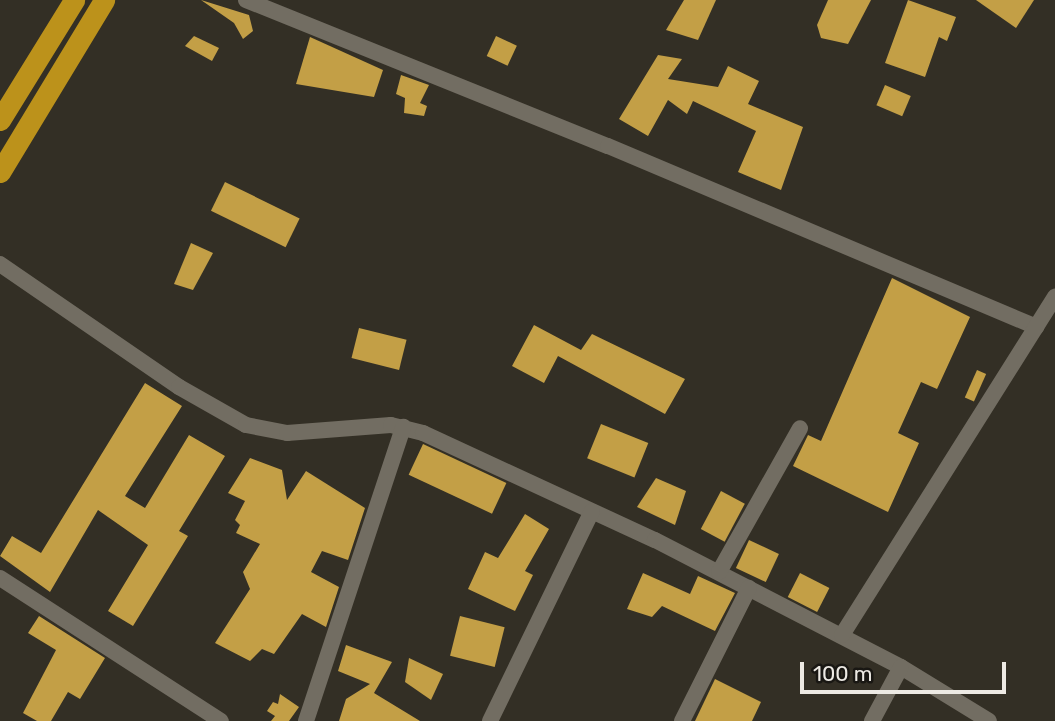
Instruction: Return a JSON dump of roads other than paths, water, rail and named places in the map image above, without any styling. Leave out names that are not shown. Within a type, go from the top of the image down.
[{"type":"highway","points":[[0,120],[74,0]]},
{"type":"highway","points":[[0,172],[104,0]]},
{"type":"street","points":[[246,0],[608,146],[1035,327]]},
{"type":"street","points":[[0,264],[179,387],[246,425],[286,433],[362,425],[403,427],[424,433],[719,572],[901,667],[989,721]]},
{"type":"street","points":[[842,635],[1055,297]]},
{"type":"street","points":[[306,721],[403,427]]},
{"type":"street","points":[[719,572],[800,428]]},
{"type":"street","points":[[490,721],[592,511]]},
{"type":"street","points":[[0,578],[220,721]]},
{"type":"street","points":[[682,721],[749,588]]},
{"type":"street","points":[[872,721],[901,667]]}]
